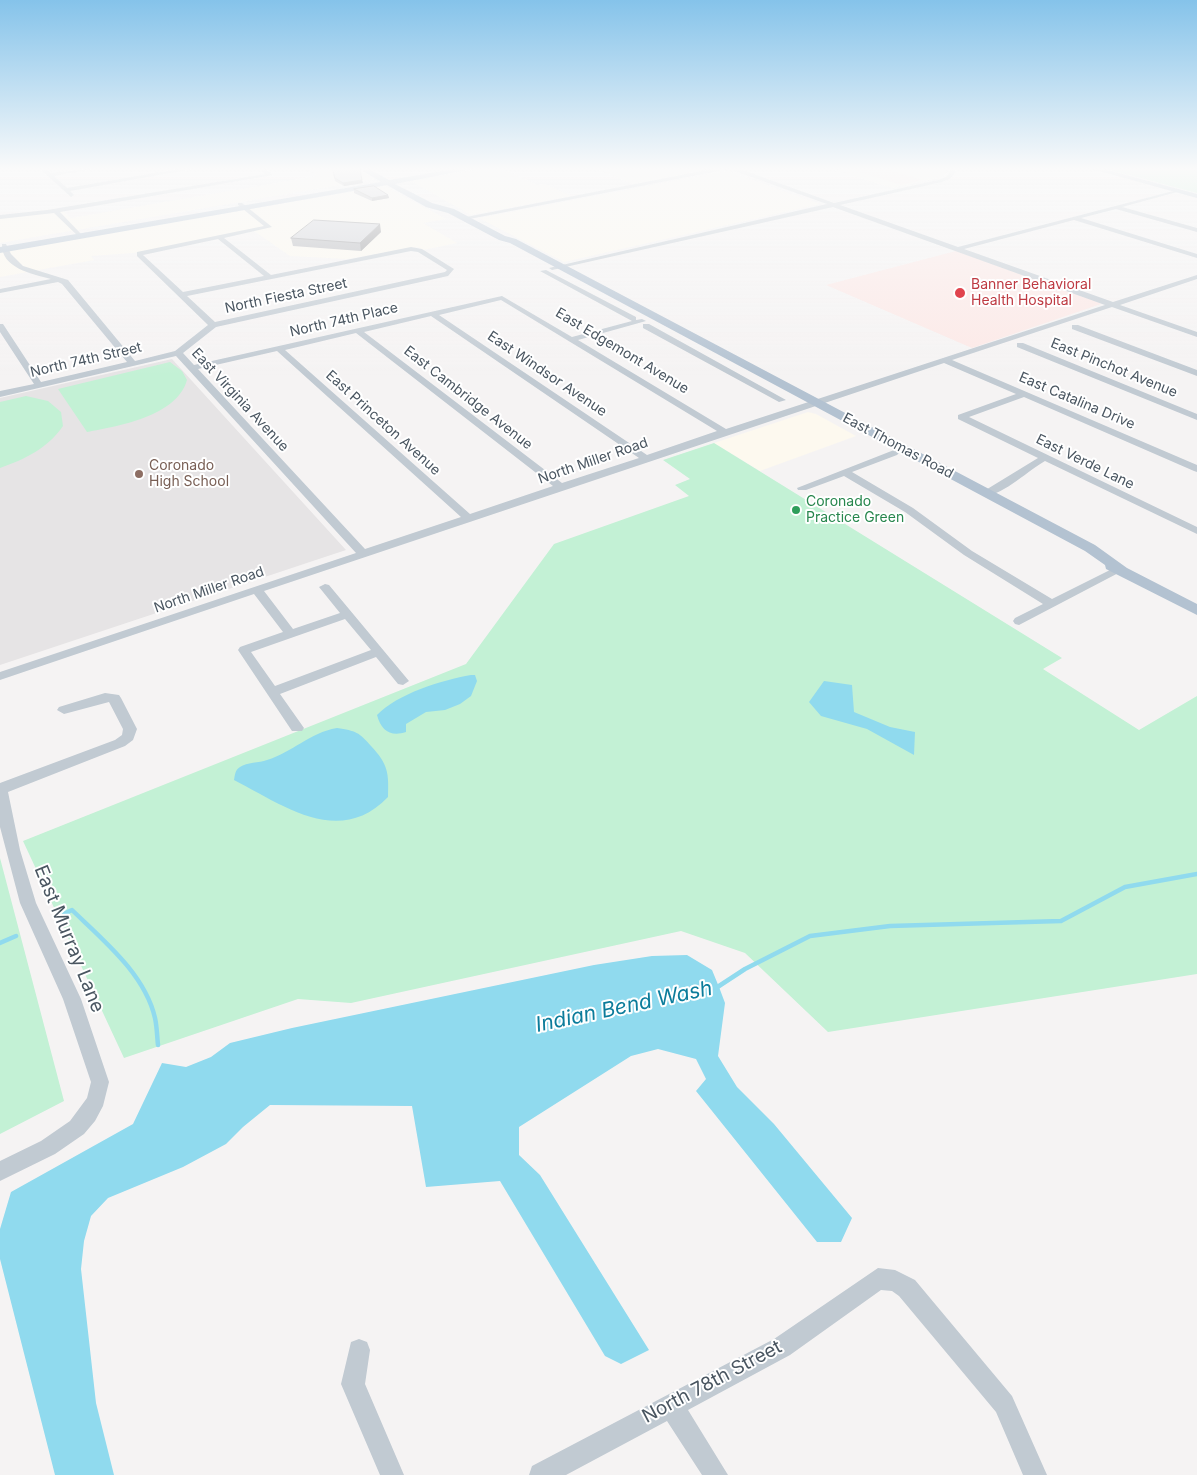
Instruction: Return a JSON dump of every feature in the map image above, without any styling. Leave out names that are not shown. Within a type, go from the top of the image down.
[{"type":"main road","points":[[2,247],[61,237]]},
{"type":"main road","name":"East Thomas Road","points":[[500,237],[504,243],[631,313]]},
{"type":"main road","name":"East Thomas Road","points":[[552,269],[575,284],[650,321],[751,379],[811,403],[894,453],[1079,553],[1120,569],[1197,610]]},
{"type":"main road","name":"East Thomas Road","points":[[664,329],[988,494],[1090,548],[1120,569]]},
{"type":"street","points":[[140,252],[214,237]]},
{"type":"street","points":[[219,237],[269,277]]},
{"type":"street","points":[[552,269],[694,237]]},
{"type":"street","points":[[924,237],[1197,335]]},
{"type":"street","points":[[958,249],[1003,237]]},
{"type":"street","points":[[1134,237],[1197,256]]},
{"type":"street","points":[[2,247],[23,270],[60,279],[65,282],[133,364]]},
{"type":"street","name":"North Fiesta Street","points":[[213,325],[452,272],[451,269],[416,249],[269,277]]},
{"type":"street","name":"East Virginia Avenue","points":[[140,252],[139,255],[213,325],[178,354],[193,368],[363,554]]},
{"type":"street","points":[[181,295],[269,277]]},
{"type":"street","name":"North Miller Road","points":[[0,676],[811,403],[1197,277]]},
{"type":"street","points":[[0,291],[60,279]]},
{"type":"street","name":"North 74th Place","points":[[193,368],[502,298]]},
{"type":"street","name":"East Edgemont Avenue","points":[[502,298],[725,432]]},
{"type":"street","points":[[982,357],[1125,309]]},
{"type":"street","name":"East Windsor Avenue","points":[[431,313],[647,459]]},
{"type":"street","points":[[573,339],[650,321]]},
{"type":"street","name":"East Thomas Road","points":[[650,321],[664,329]]},
{"type":"street","points":[[0,326],[38,385]]},
{"type":"street","points":[[1075,327],[1197,373]]},
{"type":"street","name":"East Cambridge Avenue","points":[[357,330],[562,488]]},
{"type":"street","name":"East Pinchot Avenue","points":[[1020,345],[1197,417]]},
{"type":"street","name":"East Princeton Avenue","points":[[278,348],[469,519]]},
{"type":"street","name":"North 74th Street","points":[[0,394],[178,354]]},
{"type":"street","name":"East Catalina Drive","points":[[945,360],[1197,469]]},
{"type":"street","points":[[958,366],[973,360]]},
{"type":"street","name":"East Thomas Road","points":[[751,379],[782,400]]},
{"type":"street","name":"East Verde Lane","points":[[1024,394],[961,417],[1197,531]]},
{"type":"street","points":[[802,488],[894,453]]},
{"type":"street","points":[[988,494],[1007,484],[1026,467],[1045,458]]},
{"type":"street","points":[[845,472],[909,510],[968,553],[1052,604]]},
{"type":"street","points":[[1019,621],[1120,569]]},
{"type":"street","points":[[325,587],[403,681]]},
{"type":"street","points":[[257,590],[291,634]]},
{"type":"street","points":[[297,728],[244,650],[348,614]]},
{"type":"street","points":[[272,692],[378,652]]},
{"type":"street","points":[[0,789],[120,743],[128,737],[130,729],[114,698],[105,697],[64,710]]},
{"type":"street","name":"East Murray Lane","points":[[0,789],[12,850],[28,903],[72,999],[100,1082],[96,1102],[90,1113],[72,1132],[0,1171]]},
{"type":"street","name":"North 78th Street","points":[[541,1475],[782,1346],[878,1279],[895,1281],[907,1288],[1004,1404],[1035,1475]]},
{"type":"street","points":[[359,1350],[353,1384],[392,1475]]},
{"type":"street","points":[[671,1405],[716,1475]]},
{"type":"shaded area","points":[[0,237],[36,237],[0,243]]},
{"type":"shaded area","points":[[88,237],[222,237],[133,253],[91,256],[94,260],[0,277],[0,252]]},
{"type":"shaded area","points":[[262,237],[447,237],[457,243],[423,250],[418,247],[347,259],[290,256]]},
{"type":"shaded area","points":[[515,237],[675,237],[564,262]]},
{"type":"shaded area","name":"Banner Behavioral Health Hospital","points":[[956,251],[1101,304],[972,348],[826,285]]},
{"type":"shaded area","name":"Coronado High School","points":[[172,359],[346,550],[0,665],[0,398]]},
{"type":"shaded area","points":[[808,412],[816,414],[856,436],[760,471],[714,443]]},
{"type":"green space","points":[[170,362],[182,371],[187,380],[181,392],[172,402],[159,411],[115,426],[87,432],[58,389]]},
{"type":"green space","points":[[26,396],[48,401],[61,412],[63,426],[43,447],[18,461],[0,468],[0,402]]},
{"type":"green space","points":[[714,443],[1062,658],[1043,669],[1139,730],[1197,696],[1197,974],[828,1032],[745,953],[681,931],[351,1003],[298,999],[124,1058],[23,841],[466,664],[554,544],[689,496],[675,485],[690,479],[663,460]]},
{"type":"green space","points":[[0,858],[64,1101],[0,1134]]},
{"type":"water","points":[[475,675],[477,681],[471,696],[460,704],[445,710],[426,712],[406,724],[406,732],[391,733],[381,725],[377,715],[386,707],[408,694],[447,680]]},
{"type":"water","points":[[824,681],[852,685],[854,712],[890,727],[915,732],[914,755],[867,729],[821,716],[809,702]]},
{"type":"water","points":[[337,728],[353,731],[363,738],[377,752],[386,769],[388,775],[388,797],[369,812],[350,819],[331,821],[311,817],[291,810],[234,780],[236,771],[243,765],[276,757],[309,738]]},
{"type":"water","points":[[687,955],[712,970],[719,987],[725,1003],[718,1056],[737,1087],[774,1124],[852,1218],[841,1242],[817,1242],[696,1091],[706,1079],[696,1059],[658,1049],[631,1056],[519,1127],[519,1155],[540,1175],[649,1350],[621,1364],[605,1356],[500,1181],[426,1187],[412,1106],[270,1105],[226,1144],[183,1167],[108,1198],[91,1216],[84,1241],[81,1269],[96,1403],[114,1475],[55,1475],[0,1259],[0,1229],[11,1192],[133,1124],[162,1063],[186,1067],[211,1057],[230,1043],[292,1028],[594,965],[652,956]]},
{"type":"building","points":[[292,237],[366,237],[360,243],[291,238]]},
{"type":"waterway","name":"Indian Bend Wash","points":[[716,988],[745,969],[810,936],[890,926],[1061,921],[1125,887],[1197,874]]},
{"type":"waterway","name":"Indian Bend Wash","points":[[59,916],[72,910],[133,972],[150,1002],[156,1021],[158,1045]]},
{"type":"waterway","name":"Indian Bend Wash","points":[[0,943],[16,936]]},
{"type":"place","name":"Banner Behavioral Health Hospital","points":[[960,293]]},
{"type":"place","name":"Coronado High School","points":[[139,474]]},
{"type":"place","name":"Coronado Practice Green","points":[[796,510]]}]
